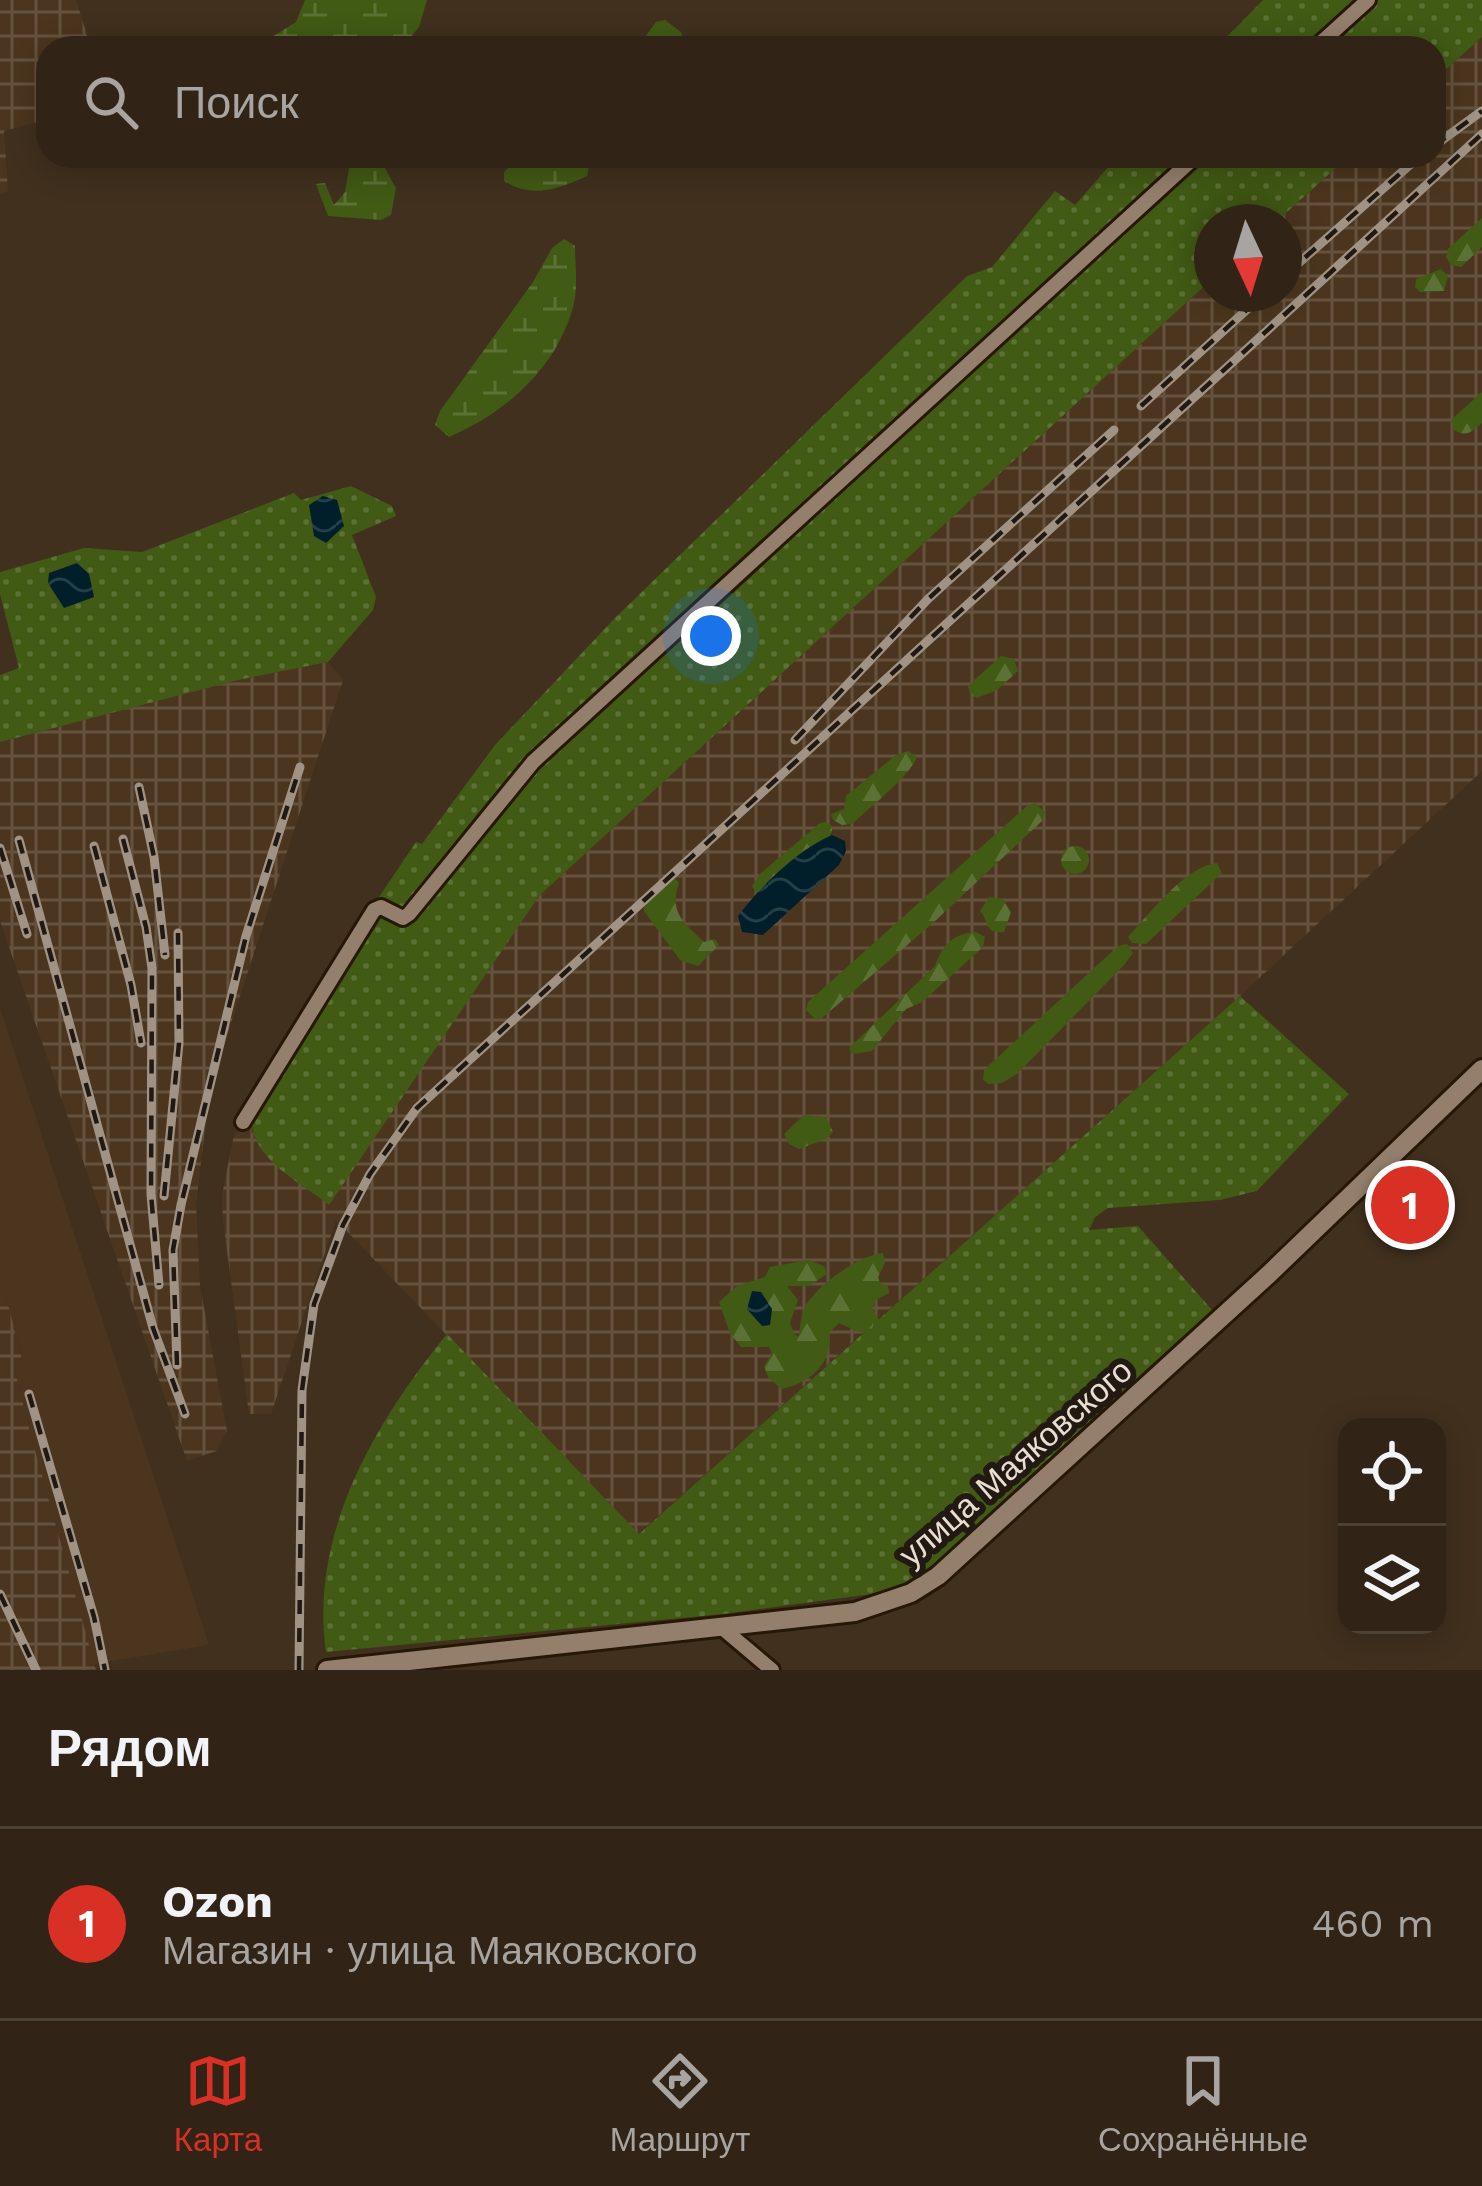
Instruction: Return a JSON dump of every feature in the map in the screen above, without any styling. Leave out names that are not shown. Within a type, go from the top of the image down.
[{"type":"street","points":[[1328,36],[1368,0]]},
{"type":"street","points":[[242,1122],[374,910],[381,907],[403,918],[409,914],[532,762],[1183,168]]},
{"type":"street","name":"улица Маяковского","points":[[327,1670],[882,1606],[938,1576],[1268,1275],[1482,1069]]},
{"type":"street","points":[[721,1627],[772,1670]]},
{"type":"shaded area","points":[[0,0],[76,0],[87,36],[36,36],[36,122],[4,131],[8,191],[0,194]]},
{"type":"shaded area","points":[[1482,37],[1482,771],[1240,996],[638,1534],[336,1220],[271,1414],[249,1414],[223,1221],[222,1195],[234,1135],[251,1124],[252,1133],[487,968],[539,896],[1194,296],[1194,312],[1302,312],[1302,204],[1296,204],[1336,168],[1446,168],[1446,69]]},
{"type":"shaded area","points":[[328,662],[343,680],[225,1042],[206,1120],[196,1204],[200,1286],[227,1431],[216,1451],[187,1461],[0,921],[0,742],[238,680]]},
{"type":"shaded area","points":[[0,1008],[209,1645],[94,1664],[30,1432],[14,1366],[23,1362],[4,1288],[0,1288]]},
{"type":"shaded area","points":[[0,1288],[4,1288],[23,1363],[14,1367],[30,1432],[96,1670],[0,1670]]},
{"type":"green space","points":[[305,0],[427,0],[412,36],[273,36],[296,22]]},
{"type":"green space","points":[[1263,0],[1482,0],[1482,37],[1446,69],[1446,36],[1228,36]]},
{"type":"green space","points":[[665,20],[682,36],[646,36],[656,22]]},
{"type":"green space","points":[[349,168],[385,168],[396,188],[391,215],[381,220],[328,216],[316,184],[325,183],[334,205],[345,192]]},
{"type":"green space","points":[[508,168],[589,168],[587,176],[546,190],[515,186],[504,181]]},
{"type":"green space","points":[[1107,168],[1336,168],[1296,204],[1194,204],[1194,296],[539,896],[329,1205],[277,1166],[257,1142],[252,1112],[376,921],[377,900],[416,842],[422,844],[495,745],[614,619],[967,276],[992,267],[1055,191],[1075,205]]},
{"type":"green space","points":[[1482,218],[1482,247],[1461,267],[1451,265],[1448,249]]},
{"type":"green space","points":[[564,239],[575,246],[576,289],[556,347],[510,401],[449,437],[435,425],[440,411],[552,248]]},
{"type":"green space","points":[[1441,269],[1448,276],[1444,291],[1420,292],[1415,287],[1416,279]]},
{"type":"green space","points":[[1482,392],[1482,423],[1465,433],[1453,429],[1452,419]]},
{"type":"green space","points":[[351,486],[392,506],[396,516],[352,535],[376,597],[373,610],[328,662],[238,680],[0,742],[0,675],[19,668],[0,594],[0,572],[84,548],[142,552],[294,493],[301,500]]},
{"type":"green space","points":[[1001,656],[1014,659],[1018,671],[997,690],[977,698],[970,694],[968,686]]},
{"type":"green space","points":[[908,751],[917,757],[888,792],[852,824],[833,820],[831,814],[844,809],[846,796],[896,755]]},
{"type":"green space","points":[[1035,803],[1045,812],[1042,821],[934,922],[822,1018],[815,1019],[806,1010],[808,1002]]},
{"type":"green space","points":[[826,822],[832,832],[823,845],[757,894],[752,886],[761,873]]},
{"type":"green space","points":[[1075,846],[1085,850],[1089,860],[1085,870],[1075,874],[1065,870],[1061,860],[1065,850]]},
{"type":"green space","points":[[1217,863],[1222,873],[1146,944],[1132,943],[1128,937],[1169,892],[1193,872]]},
{"type":"green space","points":[[675,878],[680,916],[704,942],[715,939],[719,945],[698,966],[680,960],[644,911]]},
{"type":"green space","points":[[989,897],[1003,899],[1011,912],[1004,932],[990,929],[980,911]]},
{"type":"green space","points":[[976,932],[985,937],[983,947],[922,1002],[906,1009],[872,1051],[852,1054],[849,1048],[935,966],[950,942]]},
{"type":"green space","points":[[1127,944],[1133,953],[1124,965],[1017,1074],[1002,1083],[983,1080],[984,1070],[1118,946]]},
{"type":"green space","points":[[1240,996],[1349,1094],[1257,1191],[1220,1200],[1108,1208],[1095,1217],[1089,1230],[1138,1226],[1212,1310],[920,1576],[886,1592],[723,1614],[326,1652],[323,1608],[328,1565],[353,1482],[395,1404],[447,1334],[639,1534]]},
{"type":"green space","points":[[804,1115],[826,1117],[833,1132],[799,1149],[784,1134]]},
{"type":"green space","points":[[883,1253],[885,1263],[878,1277],[889,1293],[872,1308],[881,1323],[865,1332],[839,1323],[829,1333],[823,1363],[801,1382],[781,1389],[764,1366],[772,1354],[769,1347],[741,1347],[730,1333],[719,1302],[737,1286],[765,1277],[770,1267],[809,1260],[824,1266],[827,1274],[809,1286],[787,1286],[798,1300],[790,1323],[799,1336],[804,1310],[818,1290],[851,1265]]},
{"type":"water","points":[[323,496],[337,500],[344,526],[326,543],[314,536],[309,505]]},
{"type":"water","points":[[77,563],[89,574],[94,597],[64,608],[48,583],[49,573]]},
{"type":"water","points":[[832,835],[845,841],[839,865],[763,935],[742,932],[738,916],[757,893],[793,859]]},
{"type":"water","points":[[752,1291],[761,1292],[772,1309],[770,1325],[762,1326],[747,1309]]},
{"type":"railway","points":[[1446,137],[1482,111]]},
{"type":"railway","points":[[1446,167],[1482,134]]},
{"type":"railway","points":[[1302,260],[1406,168]]},
{"type":"railway","points":[[299,1670],[302,1390],[314,1304],[343,1225],[370,1174],[417,1108],[1445,168]]},
{"type":"railway","points":[[1141,406],[1244,312]]},
{"type":"railway","points":[[795,740],[928,599],[1114,430]]},
{"type":"railway","points":[[177,1365],[173,1250],[181,1205],[246,936],[300,767]]},
{"type":"railway","points":[[139,787],[154,857],[165,955]]},
{"type":"railway","points":[[123,839],[152,968],[151,1194],[159,1285]]},
{"type":"railway","points":[[19,840],[153,1328],[185,1414]]},
{"type":"railway","points":[[94,846],[131,985],[141,1043]]},
{"type":"railway","points":[[0,848],[27,934]]},
{"type":"railway","points":[[164,1196],[179,1043],[178,933]]},
{"type":"railway","points":[[29,1394],[105,1670]]},
{"type":"railway","points":[[0,1594],[36,1670]]},
{"type":"place","name":"Ozon","points":[[1410,1205]]}]
